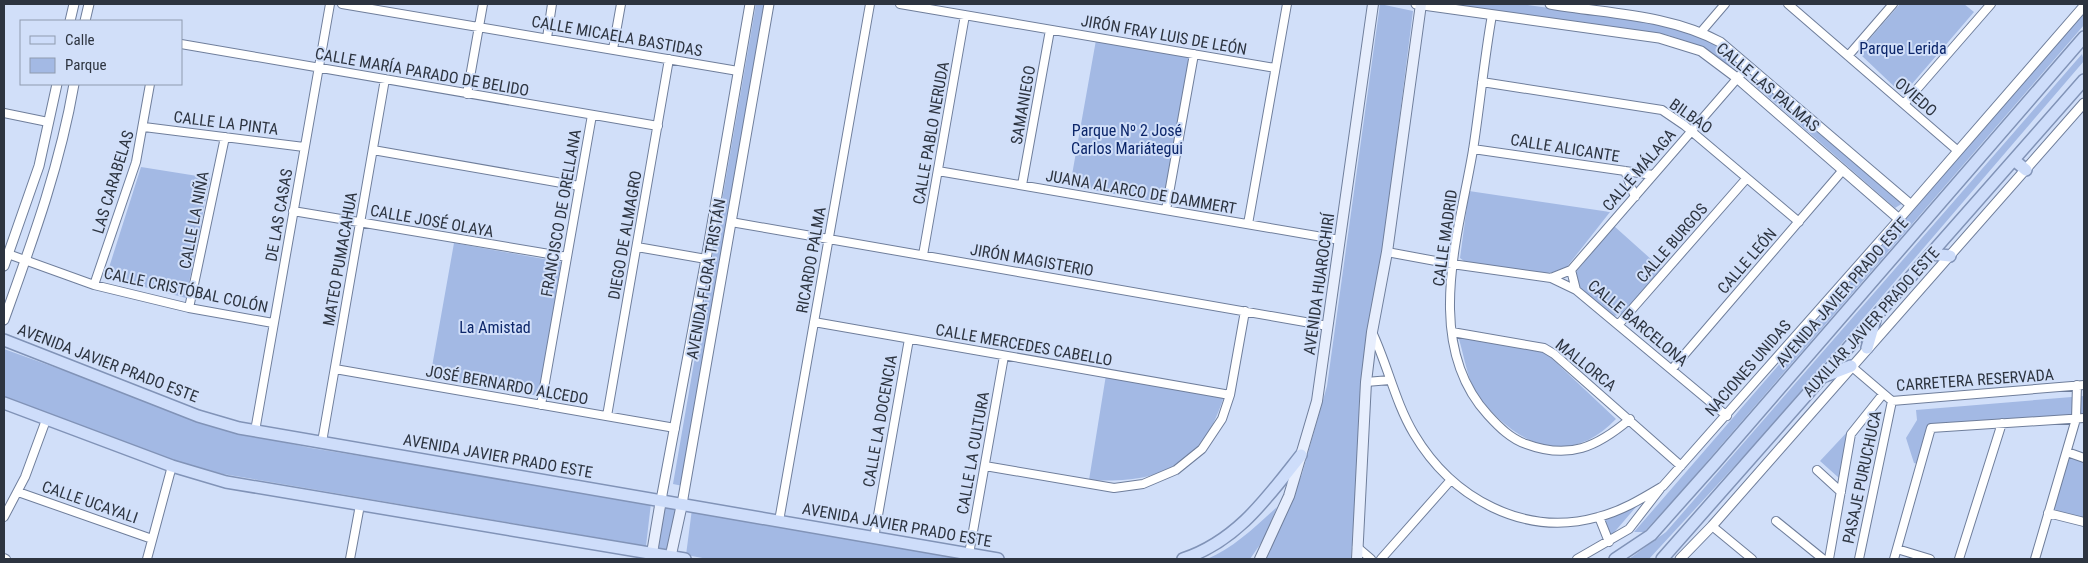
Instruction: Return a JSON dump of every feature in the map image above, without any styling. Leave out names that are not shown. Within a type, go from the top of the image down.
[{"type":"main road","name":"AVENIDA HUAROCHIRÍ","points":[[1260,559],[1288,496],[1317,401],[1373,4]]},
{"type":"main road","points":[[1357,559],[1366,382],[1372,332],[1387,252],[1419,4]]},
{"type":"main road","name":"AVENIDA JAVIER PRADO ESTE","points":[[1615,559],[1651,535],[2083,40]]},
{"type":"main road","points":[[1662,559],[1669,554],[2084,80]]},
{"type":"main road","points":[[2014,160],[2026,170]]},
{"type":"main road","points":[[1932,254],[1950,256]]},
{"type":"main road","points":[[1867,348],[1876,318]]},
{"type":"main road","name":"AVENIDA JAVIER PRADO ESTE","points":[[4,340],[198,416],[255,431],[998,559]]},
{"type":"main road","points":[[1823,376],[1851,366]]},
{"type":"main road","points":[[4,403],[172,466],[244,486],[652,557],[685,559]]},
{"type":"main road","points":[[1183,559],[1215,545],[1242,526],[1301,455]]},
{"type":"main road","name":"AVENIDA FLORA TRISTÁN","points":[[652,557],[662,500]]},
{"type":"main road","name":"AVENIDA FLORA TRISTÁN","points":[[670,558],[682,504]]},
{"type":"street","points":[[70,20],[74,4]]},
{"type":"street","points":[[86,20],[89,4]]},
{"type":"street","name":"DE LAS CASAS","points":[[255,431],[330,4]]},
{"type":"street","name":"CALLE MICAELA BASTIDAS","points":[[342,4],[738,71]]},
{"type":"street","points":[[398,13],[400,4]]},
{"type":"street","points":[[467,94],[483,4]]},
{"type":"street","points":[[547,38],[552,4]]},
{"type":"street","points":[[613,49],[620,4]]},
{"type":"street","name":"AVENIDA FLORA TRISTÁN","points":[[662,500],[750,4]]},
{"type":"street","name":"AVENIDA FLORA TRISTÁN","points":[[682,504],[769,4]]},
{"type":"street","name":"RICARDO PALMA","points":[[779,521],[870,4]]},
{"type":"street","name":"JIRÓN FRAY LUIS DE LEÓN","points":[[900,4],[1275,68]]},
{"type":"street","points":[[1248,224],[1286,4]]},
{"type":"street","name":"CALLE LAS PALMAS","points":[[1419,4],[1671,40],[1709,56],[1737,78],[1899,219]]},
{"type":"street","name":"CALLE LAS PALMAS","points":[[1550,4],[1666,21],[1701,32],[1720,42],[1911,205]]},
{"type":"street","points":[[1701,32],[1725,4]]},
{"type":"street","name":"OVIEDO","points":[[1788,4],[1958,151]]},
{"type":"street","points":[[1797,11],[1803,4]]},
{"type":"street","points":[[1848,56],[1893,4]]},
{"type":"street","points":[[1904,104],[1991,4]]},
{"type":"street","name":"NACIONES UNIDAS","points":[[1372,332],[1414,435],[1450,481],[1483,503],[1505,513],[1536,521],[1574,522],[1599,517],[1632,505],[1663,486],[2084,6]]},
{"type":"street","name":"CALLE PABLO NERUDA","points":[[923,255],[965,15]]},
{"type":"street","name":"CALLE MADRID","points":[[1492,15],[1473,148],[1452,264],[1452,332],[1455,354],[1464,380],[1476,402],[1497,425],[1518,441],[1541,450],[1565,451],[1588,448],[1609,436],[1630,419]]},
{"type":"street","name":"SAMANIEGO","points":[[1022,186],[1050,30]]},
{"type":"street","name":"CALLE MARÍA PARADO DE BELIDO","points":[[182,44],[658,126]]},
{"type":"street","points":[[1166,210],[1194,54]]},
{"type":"street","name":"DIEGO DE ALMAGRO","points":[[607,416],[669,59]]},
{"type":"street","name":"CALLE MÁLAGA","points":[[1571,270],[1748,66]]},
{"type":"street","name":"MATEO PUMACAHUA","points":[[322,442],[385,79]]},
{"type":"street","name":"BILBAO","points":[[1482,82],[1662,110],[1691,131],[1799,222]]},
{"type":"street","points":[[4,266],[39,166],[57,85]]},
{"type":"street","points":[[4,320],[61,153],[74,85]]},
{"type":"street","name":"LAS CARABELAS","points":[[94,285],[136,162],[150,85]]},
{"type":"street","name":"AUXILIAR JAVIER PRADO ESTE","points":[[1680,559],[1712,526],[1851,366],[2084,104]]},
{"type":"street","points":[[4,113],[48,122]]},
{"type":"street","name":"FRANCISCO DE ORELLANA","points":[[542,405],[592,115]]},
{"type":"street","name":"CALLE LA PINTA","points":[[144,126],[304,147]]},
{"type":"street","name":"CALLE LA NIÑA","points":[[189,308],[225,137]]},
{"type":"street","name":"CALLE ALICANTE","points":[[1473,148],[1653,176]]},
{"type":"street","points":[[373,150],[580,186]]},
{"type":"street","name":"CALLE LEÓN","points":[[1672,368],[1843,170]]},
{"type":"street","name":"JUANA ALARCO DE DAMMERT","points":[[938,171],[1340,240]]},
{"type":"street","points":[[1625,171],[1635,197]]},
{"type":"street","name":"CALLE BURGOS","points":[[1619,324],[1746,179]]},
{"type":"street","name":"CALLE JOSÉ OLAYA","points":[[293,211],[567,257]]},
{"type":"street","name":"JIRÓN MAGISTERIO","points":[[731,222],[1328,326]]},
{"type":"street","points":[[637,247],[706,260]]},
{"type":"street","name":"CALLE BARCELONA","points":[[1387,252],[1452,264],[1551,278],[1571,270],[1576,290],[1672,368],[1726,416]]},
{"type":"street","name":"CALLE CRISTÓBAL COLÓN","points":[[8,254],[94,285],[189,308],[274,323]]},
{"type":"street","points":[[1551,278],[1576,290]]},
{"type":"street","points":[[985,466],[1104,487],[1124,487],[1152,482],[1176,470],[1202,449],[1218,427],[1230,395],[1245,311]]},
{"type":"street","name":"CALLE MERCEDES CABELLO","points":[[814,322],[1230,395]]},
{"type":"street","name":"MALLORCA","points":[[1452,332],[1544,348],[1554,354],[1630,419],[1681,466]]},
{"type":"street","name":"CALLE LA DOCENCIA","points":[[874,538],[909,339]]},
{"type":"street","name":"CALLE LA CULTURA","points":[[969,554],[1004,356]]},
{"type":"street","name":"CARRETERA RESERVADA","points":[[1851,366],[1892,401],[2081,385]]},
{"type":"street","name":"JOSÉ BERNARDO ALCEDO","points":[[335,369],[675,428]]},
{"type":"street","points":[[1366,382],[1390,380]]},
{"type":"street","points":[[2035,559],[2066,452],[2080,418],[2081,385]]},
{"type":"street","points":[[1829,559],[1851,434],[1883,394]]},
{"type":"street","name":"PASAJE PURUCHUCA","points":[[1858,559],[1892,401]]},
{"type":"street","points":[[1894,559],[1932,428],[2080,418]]},
{"type":"street","points":[[4,517],[18,492],[46,420]]},
{"type":"street","points":[[1959,559],[2002,423]]},
{"type":"street","points":[[2066,452],[2084,458]]},
{"type":"street","points":[[147,559],[172,466]]},
{"type":"street","points":[[1817,470],[1841,492]]},
{"type":"street","points":[[1381,559],[1450,481]]},
{"type":"street","points":[[1577,559],[1629,529],[1663,486]]},
{"type":"street","name":"CALLE UCAYALI","points":[[18,492],[152,539]]},
{"type":"street","points":[[350,559],[360,505]]},
{"type":"street","points":[[2048,513],[2084,522]]},
{"type":"street","points":[[1599,517],[1609,542]]},
{"type":"street","points":[[1776,521],[1823,559]]},
{"type":"street","points":[[1712,526],[1752,559]]},
{"type":"street","points":[[1357,547],[1371,559]]},
{"type":"street","points":[[1896,549],[1930,559]]},
{"type":"green space","points":[[756,4],[768,4],[683,486],[673,484]]},
{"type":"green space","points":[[1380,4],[1413,11],[1359,438],[1351,559],[1265,559],[1302,474],[1327,386]]},
{"type":"green space","points":[[1451,4],[1520,4],[1642,21],[1687,31],[1710,41],[1738,62],[1735,67],[1732,67],[1695,45],[1668,35]]},
{"type":"green space","name":"Parque Lerida","points":[[1900,4],[1964,4],[1974,12],[1905,92],[1899,91],[1861,55],[1860,50]]},
{"type":"green space","points":[[2084,13],[2084,25],[1678,495],[1644,532],[1634,532]]},
{"type":"green space","name":"Parque Nº 2 José Carlos Mariátegui","points":[[1096,40],[1190,57],[1164,203],[1070,186]]},
{"type":"green space","points":[[2082,54],[2084,61],[1764,434],[1649,559],[1629,559],[1666,532]]},
{"type":"green space","points":[[1751,74],[1903,203],[1895,208],[1750,81]]},
{"type":"green space","points":[[141,167],[210,178],[186,298],[106,277]]},
{"type":"green space","points":[[1469,191],[1610,212],[1566,268],[1556,272],[1544,273],[1516,271],[1464,261],[1460,258]]},
{"type":"green space","points":[[1614,226],[1662,269],[1623,314],[1614,316],[1601,309],[1588,298],[1576,279],[1576,272]]},
{"type":"green space","name":"La Amistad","points":[[454,243],[561,262],[540,396],[430,378]]},
{"type":"green space","points":[[1458,336],[1546,353],[1616,419],[1602,432],[1572,445],[1557,447],[1527,439],[1512,430],[1498,418],[1477,394],[1470,379]]},
{"type":"green space","points":[[4,349],[235,432],[311,448],[651,503],[646,546],[223,474],[181,463],[4,397]]},
{"type":"green space","points":[[1106,375],[1224,396],[1215,420],[1203,440],[1190,455],[1174,466],[1156,474],[1136,479],[1089,480]]},
{"type":"green space","points":[[2084,396],[2084,418],[1932,429],[1922,465],[1914,463],[1906,438],[1917,420],[1916,410]]},
{"type":"green space","points":[[1849,430],[1839,478],[1820,461]]},
{"type":"green space","points":[[2067,452],[2084,458],[2084,522],[2049,513]]},
{"type":"green space","points":[[678,504],[670,552],[660,552],[657,548],[664,507]]},
{"type":"green space","points":[[1277,507],[1266,536],[1250,559],[1207,559],[1235,543]]},
{"type":"green space","points":[[1636,507],[1611,536],[1605,520]]},
{"type":"green space","points":[[692,509],[972,559],[708,559],[686,555]]}]
